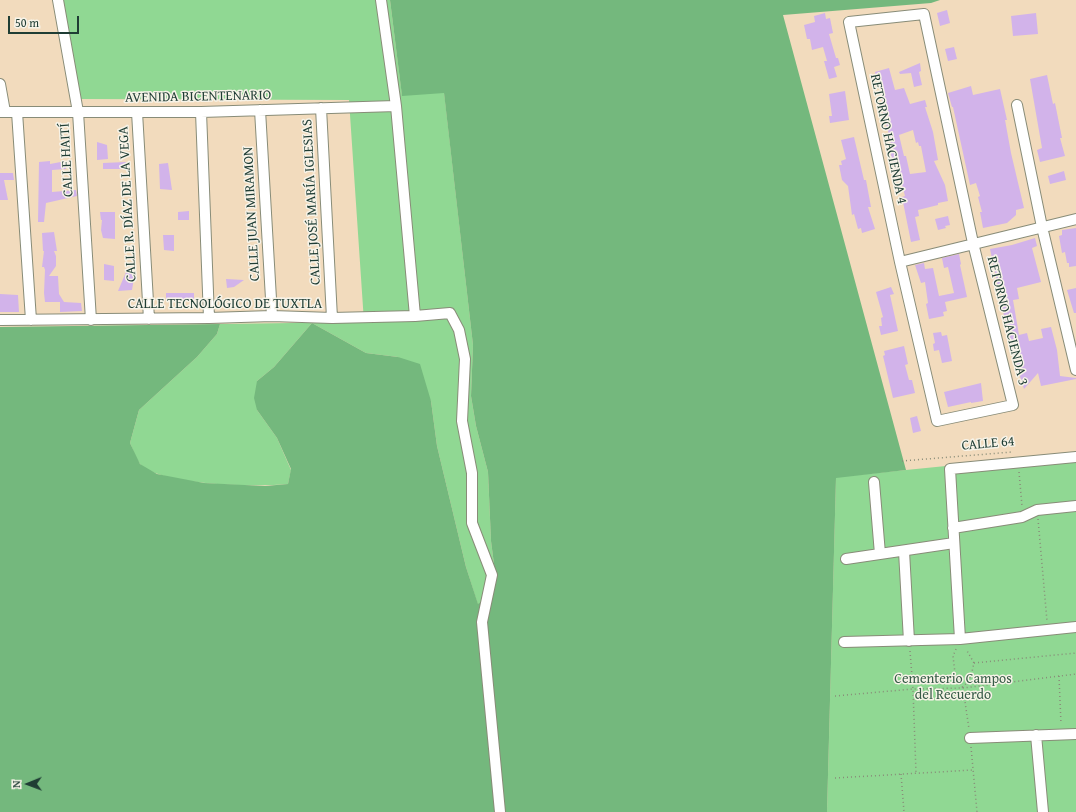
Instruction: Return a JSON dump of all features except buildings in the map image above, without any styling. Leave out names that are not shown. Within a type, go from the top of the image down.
[{"type":"street","name":"CALLE HAITÍ","points":[[58,0],[78,112],[91,320]]},
{"type":"street","points":[[382,0],[396,106],[415,316]]},
{"type":"street","name":"RETORNO HACIENDA 4","points":[[900,262],[849,22],[924,14],[973,243]]},
{"type":"street","points":[[0,84],[3,112]]},
{"type":"street","points":[[1017,105],[1042,226],[1076,370]]},
{"type":"street","name":"AVENIDA BICENTENARIO","points":[[3,112],[201,112],[396,106]]},
{"type":"street","name":"CALLE JOSÉ MARÍA IGLESIAS","points":[[321,108],[332,318]]},
{"type":"street","name":"CALLE JUAN MIRAMON","points":[[260,110],[272,316]]},
{"type":"street","points":[[17,112],[31,320]]},
{"type":"street","name":"CALLE R. DÍAZ DE LA VEGA","points":[[137,112],[149,319]]},
{"type":"street","points":[[201,112],[209,318]]},
{"type":"street","points":[[900,262],[1042,226],[1076,219]]},
{"type":"street","name":"RETORNO HACIENDA 3","points":[[900,262],[937,421],[1013,405],[973,243]]},
{"type":"street","name":"CALLE TECNOLÓGICO DE TUXTLA","points":[[0,320],[91,320],[272,316],[332,318],[415,316],[450,313],[459,330],[465,359],[462,422],[472,473],[472,523],[492,575],[482,622],[500,812]]},
{"type":"street","points":[[960,639],[950,469],[1076,457]]},
{"type":"street","points":[[874,482],[880,554]]},
{"type":"street","points":[[953,528],[1022,517],[1037,510],[1076,506]]},
{"type":"street","points":[[846,560],[954,543]]},
{"type":"street","points":[[904,551],[909,642]]},
{"type":"street","points":[[844,642],[909,642],[960,639],[1076,627]]},
{"type":"street","points":[[970,738],[1076,734]]},
{"type":"street","points":[[1036,735],[1043,812]]},
{"type":"path","name":"CALLE 64","points":[[902,461],[1016,452]]},
{"type":"path","points":[[1019,462],[1022,517]]},
{"type":"path","points":[[1037,510],[1048,629]]},
{"type":"path","points":[[960,639],[974,663],[970,676],[963,688]]},
{"type":"path","points":[[960,639],[953,656],[954,673],[963,688],[978,812]]},
{"type":"path","points":[[909,642],[913,689],[916,773]]},
{"type":"path","points":[[974,663],[1076,653]]},
{"type":"path","points":[[835,696],[913,689],[963,688],[1076,674]]},
{"type":"path","points":[[1059,676],[1061,734]]},
{"type":"path","points":[[835,778],[973,770]]},
{"type":"path","points":[[901,774],[904,812]]},
{"type":"green space","points":[[61,0],[390,0],[402,95],[444,92],[473,345],[471,396],[476,426],[488,472],[491,541],[495,572],[488,597],[478,605],[466,567],[437,446],[431,401],[398,357],[366,353],[312,323],[274,367],[257,381],[257,410],[277,438],[291,470],[288,484],[233,485],[189,481],[153,472],[139,463],[130,443],[139,410],[197,357],[217,334],[220,324],[364,322],[349,100],[77,99]]},
{"type":"green space","points":[[390,0],[940,0],[931,3],[783,15],[906,470],[836,478],[827,812],[0,812],[0,327],[220,324],[217,334],[197,357],[139,410],[130,443],[140,464],[157,474],[204,483],[265,486],[288,484],[291,469],[277,438],[257,410],[254,398],[257,381],[274,367],[312,323],[366,353],[398,357],[420,364],[431,401],[437,446],[466,567],[478,604],[488,597],[495,572],[491,541],[488,472],[476,426],[471,396],[473,345],[444,93],[402,96]]},
{"type":"green space","name":"Cementerio Campos del Recuerdo","points":[[1076,453],[1076,812],[827,812],[836,477]]}]
